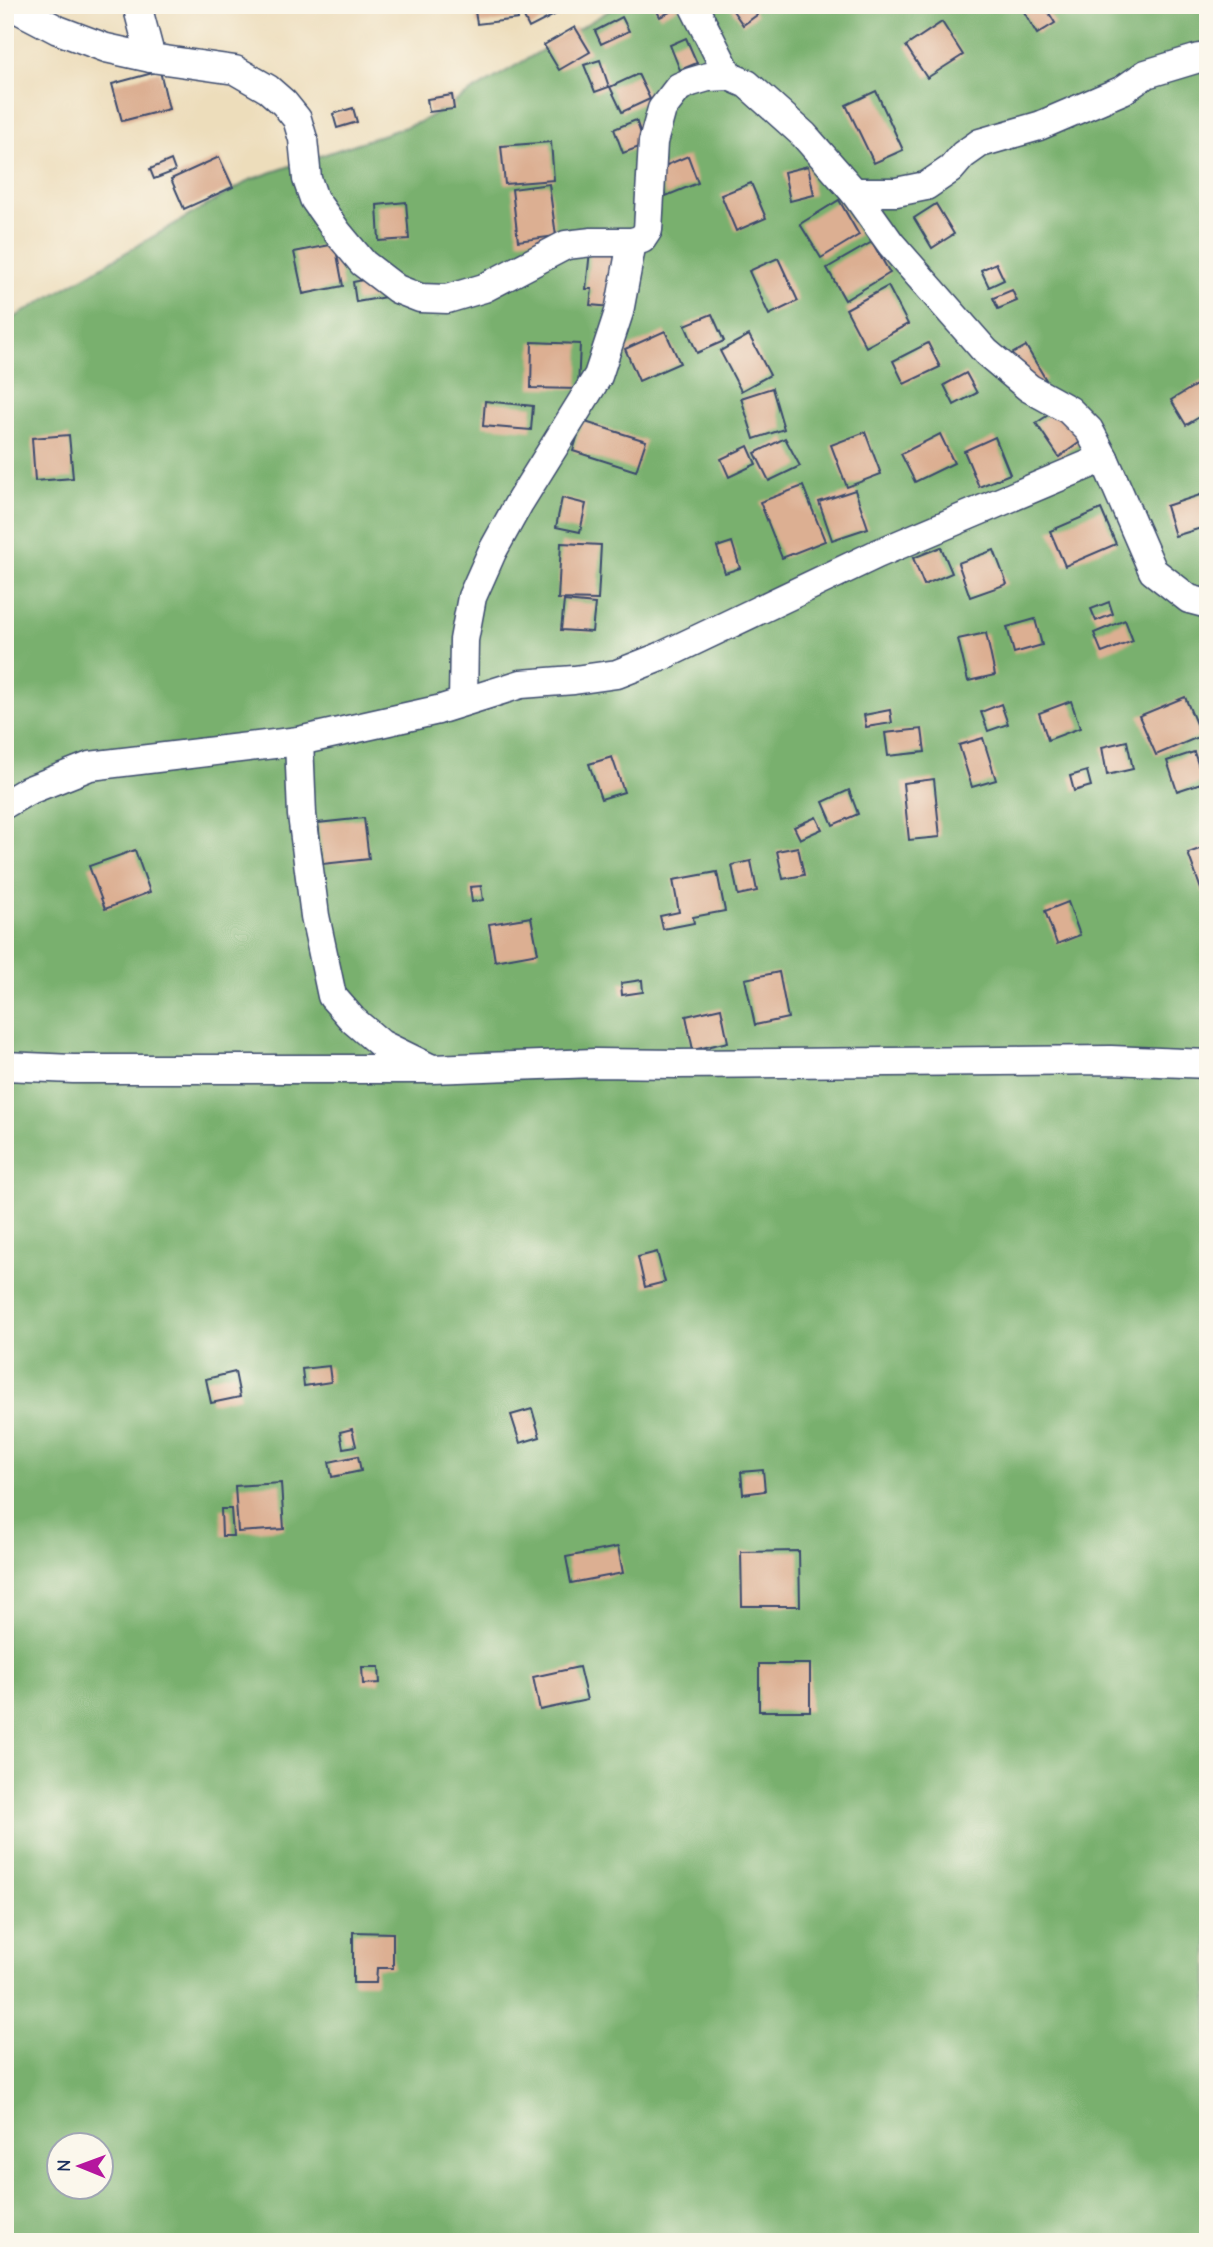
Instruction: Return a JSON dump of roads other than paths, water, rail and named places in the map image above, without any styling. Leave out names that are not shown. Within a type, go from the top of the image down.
[{"type":"street","points":[[10,5],[70,35],[106,48],[151,58],[235,70],[268,89],[297,119],[303,139],[307,179],[314,199],[363,263],[397,289],[420,298],[447,299],[484,288],[566,245],[632,242],[642,239],[648,230],[653,142],[662,109],[679,87],[708,77],[729,76],[747,84],[804,135],[854,192],[891,244],[986,352],[1029,388],[1069,410],[1089,430],[1153,571],[1189,599],[1208,604]]},
{"type":"street","points":[[137,5],[151,58]]},
{"type":"street","points":[[694,5],[729,76]]},
{"type":"street","points":[[854,192],[895,192],[926,186],[951,169],[963,155],[980,143],[1038,126],[1123,90],[1146,74],[1199,58]]},
{"type":"street","points":[[463,701],[464,640],[472,597],[492,552],[519,503],[597,376],[619,312],[632,242]]},
{"type":"street","points":[[5,804],[27,791],[90,766],[299,741],[438,710],[521,684],[617,674],[660,657],[877,554],[1104,458]]},
{"type":"street","points":[[299,741],[305,841],[315,916],[332,996],[353,1020],[381,1045],[432,1069]]},
{"type":"street","points":[[5,1066],[72,1069],[432,1069],[595,1063],[1111,1060],[1208,1064]]}]
